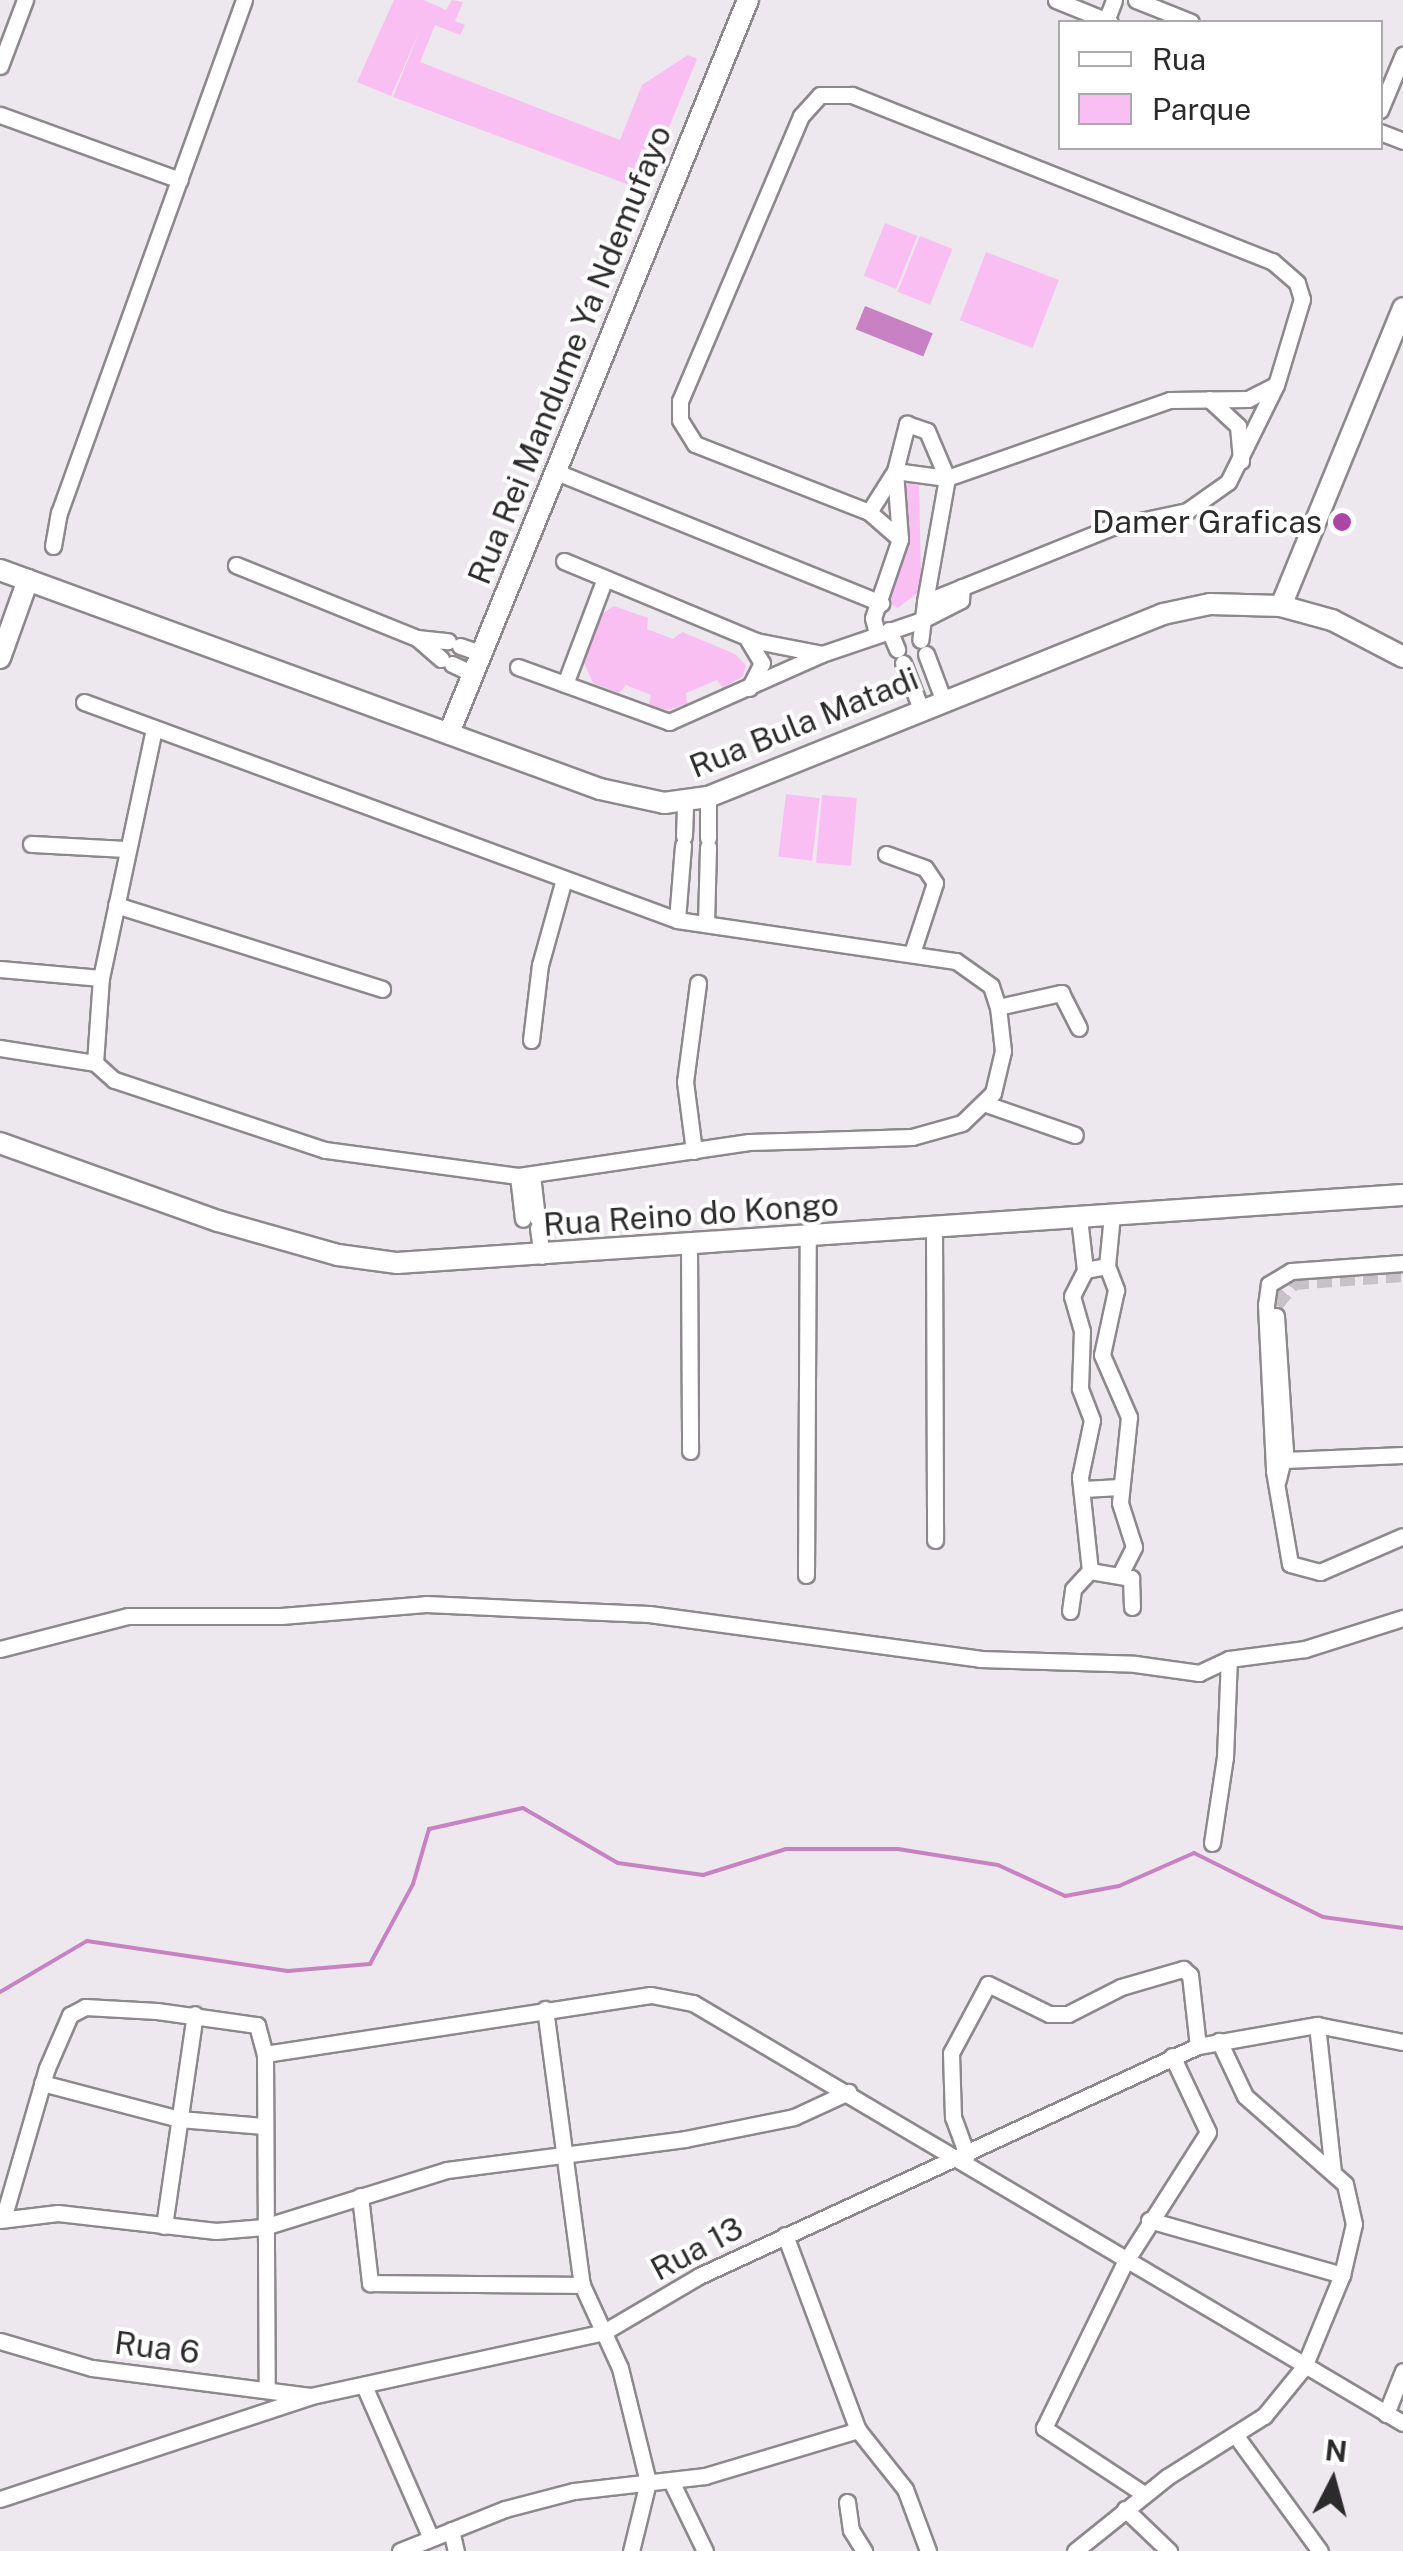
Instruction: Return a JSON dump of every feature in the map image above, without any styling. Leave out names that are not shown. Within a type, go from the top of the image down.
[{"type":"street","points":[[0,66],[25,0]]},
{"type":"street","points":[[54,546],[59,513],[244,0]]},
{"type":"street","name":"Rua Rei Mandume Ya Ndemufayo","points":[[449,732],[455,666],[554,471],[748,0]]},
{"type":"street","points":[[1056,0],[1103,20]]},
{"type":"street","points":[[1136,0],[1186,20]]},
{"type":"street","points":[[1383,102],[1403,55]]},
{"type":"street","points":[[900,538],[869,512],[704,449],[687,437],[680,420],[680,401],[801,116],[829,92],[1287,269],[1302,299],[1276,385],[1241,466],[1187,511],[1112,527],[925,602]]},
{"type":"street","points":[[0,115],[180,180]]},
{"type":"street","points":[[1281,606],[1403,308]]},
{"type":"street","points":[[896,471],[947,478],[1170,400],[1248,399],[1276,385]]},
{"type":"street","points":[[1205,397],[1238,426],[1241,466]]},
{"type":"street","points":[[921,709],[900,656],[873,618],[881,604],[900,538],[896,471],[902,430],[920,425],[947,478],[922,620],[923,647],[943,699]]},
{"type":"street","points":[[554,471],[881,604]]},
{"type":"street","points":[[869,512],[896,471]]},
{"type":"street","points":[[564,560],[746,637],[822,654]]},
{"type":"street","points":[[236,565],[417,638],[463,647]]},
{"type":"street","name":"Rua Bula Matadi","points":[[0,570],[626,797],[685,804],[1164,614],[1224,604],[1281,606],[1332,620],[1403,657]]},
{"type":"street","points":[[565,684],[604,578]]},
{"type":"street","points":[[0,658],[28,580]]},
{"type":"street","points":[[518,666],[669,722],[822,654],[922,620],[961,600],[962,587]]},
{"type":"street","points":[[746,637],[762,663],[748,688]]},
{"type":"street","points":[[417,638],[455,666]]},
{"type":"street","points":[[0,1048],[95,1063],[142,1091],[325,1150],[525,1176],[694,1151],[912,1136],[962,1123],[986,1104],[1003,1051],[998,1007],[991,986],[973,970],[912,952],[677,920],[84,702]]},
{"type":"street","points":[[95,1063],[102,978],[154,730]]},
{"type":"street","points":[[706,924],[708,797]]},
{"type":"street","points":[[677,920],[685,804]]},
{"type":"street","points":[[684,837],[708,839]]},
{"type":"street","points":[[31,844],[127,849]]},
{"type":"street","points":[[886,854],[925,868],[936,882],[912,952]]},
{"type":"street","points":[[531,1040],[540,965],[564,878]]},
{"type":"street","points":[[679,900],[707,903]]},
{"type":"street","points":[[116,905],[382,989]]},
{"type":"street","points":[[0,969],[102,978]]},
{"type":"street","points":[[694,1151],[686,1066],[698,983]]},
{"type":"street","points":[[998,1007],[1061,993],[1080,1028]]},
{"type":"street","points":[[986,1104],[1075,1135]]},
{"type":"street","name":"Rua Reino do Kongo","points":[[0,1144],[218,1221],[338,1255],[424,1264],[1403,1195]]},
{"type":"street","points":[[525,1176],[535,1256]]},
{"type":"street","points":[[1112,1215],[1107,1266],[1116,1290],[1102,1354],[1129,1417],[1120,1487],[1134,1547],[1121,1574]]},
{"type":"street","points":[[1070,1611],[1072,1590],[1090,1571],[1081,1464],[1092,1420],[1080,1388],[1082,1331],[1071,1303],[1085,1270],[1078,1218]]},
{"type":"street","points":[[934,1228],[935,1540]]},
{"type":"street","points":[[806,1575],[808,1237]]},
{"type":"street","points":[[688,1245],[690,1451]]},
{"type":"street","points":[[1403,1263],[1291,1272],[1268,1284],[1286,1556],[1298,1572],[1320,1572],[1403,1536]]},
{"type":"street","points":[[1085,1270],[1107,1266]]},
{"type":"street","points":[[1276,1304],[1285,1460],[1278,1480]]},
{"type":"street","points":[[1285,1460],[1403,1455]]},
{"type":"street","points":[[1083,1490],[1120,1487]]},
{"type":"street","points":[[1090,1571],[1131,1578],[1132,1608]]},
{"type":"street","points":[[0,1649],[128,1616],[282,1616],[426,1604],[648,1614],[980,1659],[1135,1664],[1199,1673],[1229,1659],[1305,1649],[1403,1618]]},
{"type":"street","points":[[1212,1843],[1225,1757],[1229,1659]]},
{"type":"street","points":[[962,2157],[953,2117],[951,2053],[988,1984],[1049,2014],[1068,2014],[1121,1987],[1183,1969],[1190,1975],[1198,2046]]},
{"type":"street","points":[[265,2054],[544,2010],[672,1997],[962,2157],[1124,2264],[1403,2423]]},
{"type":"street","points":[[267,2388],[264,2227],[265,2054],[257,2026],[195,2014],[78,2010],[64,2021],[2,2220],[68,2214],[164,2226],[264,2227],[447,2170],[567,2159],[794,2118],[848,2092]]},
{"type":"street","points":[[544,2010],[582,2285],[636,2418],[648,2482],[631,2551]]},
{"type":"street","points":[[164,2226],[195,2014]]},
{"type":"street","points":[[1316,2025],[1333,2172]]},
{"type":"street","name":"Rua 13","points":[[0,2499],[310,2396],[365,2388],[604,2332],[785,2235],[1198,2046],[1316,2025],[1403,2042]]},
{"type":"street","points":[[1076,2551],[1144,2494],[1264,2416],[1304,2367],[1342,2276],[1354,2224],[1351,2200],[1333,2172],[1245,2096],[1219,2040]]},
{"type":"street","points":[[1144,2494],[1044,2428],[1124,2264],[1208,2132],[1172,2056]]},
{"type":"street","points":[[42,2083],[179,2118],[264,2126]]},
{"type":"street","points":[[360,2196],[370,2283],[582,2285]]},
{"type":"street","points":[[1149,2220],[1342,2276]]},
{"type":"street","points":[[785,2235],[858,2430],[905,2489],[928,2551]]},
{"type":"street","name":"Rua 6","points":[[0,2341],[92,2368],[310,2396]]},
{"type":"street","points":[[1386,2414],[1403,2372]]},
{"type":"street","points":[[365,2388],[430,2536]]},
{"type":"street","points":[[400,2551],[430,2536],[574,2491],[671,2481],[858,2430]]},
{"type":"street","points":[[1236,2436],[1320,2551]]},
{"type":"street","points":[[671,2481],[705,2551]]},
{"type":"street","points":[[847,2502],[851,2530],[864,2551]]},
{"type":"street","points":[[1124,2509],[1169,2551]]},
{"type":"street","points":[[452,2530],[456,2551]]},
{"type":"green space","points":[[394,0],[424,0],[446,10],[452,0],[463,2],[455,21],[465,25],[460,35],[435,25],[420,62],[620,140],[642,85],[688,55],[697,59],[643,190],[393,97],[420,30],[391,96],[357,82]]},
{"type":"green space","points":[[885,223],[917,236],[896,289],[864,276]]},
{"type":"green space","points":[[920,236],[952,249],[930,305],[898,292]]},
{"type":"green space","points":[[986,252],[1059,280],[1033,348],[960,320]]},
{"type":"green space","points":[[897,477],[919,486],[921,574],[917,593],[898,608],[885,601],[900,520],[888,495]]},
{"type":"green space","points":[[614,606],[648,618],[647,629],[673,639],[682,632],[735,654],[746,665],[743,676],[723,688],[717,680],[686,693],[687,704],[667,710],[649,705],[651,695],[626,685],[619,693],[593,683],[581,656],[598,616]]},
{"type":"green space","points":[[786,794],[820,798],[812,861],[778,857]]},
{"type":"green space","points":[[822,795],[857,798],[851,866],[816,863]]},
{"type":"shaded area","points":[[865,306],[933,333],[923,357],[856,329]]},
{"type":"waterway","points":[[0,1992],[87,1941],[288,1971],[370,1964],[413,1884],[429,1829],[523,1808],[618,1863],[703,1875],[786,1849],[898,1849],[998,1865],[1065,1896],[1119,1886],[1194,1853],[1323,1917],[1403,1928]]},
{"type":"tunnel","points":[[1276,1304],[1294,1282],[1403,1274]]},
{"type":"place","name":"Damer Graficas","points":[[1342,522]]}]
